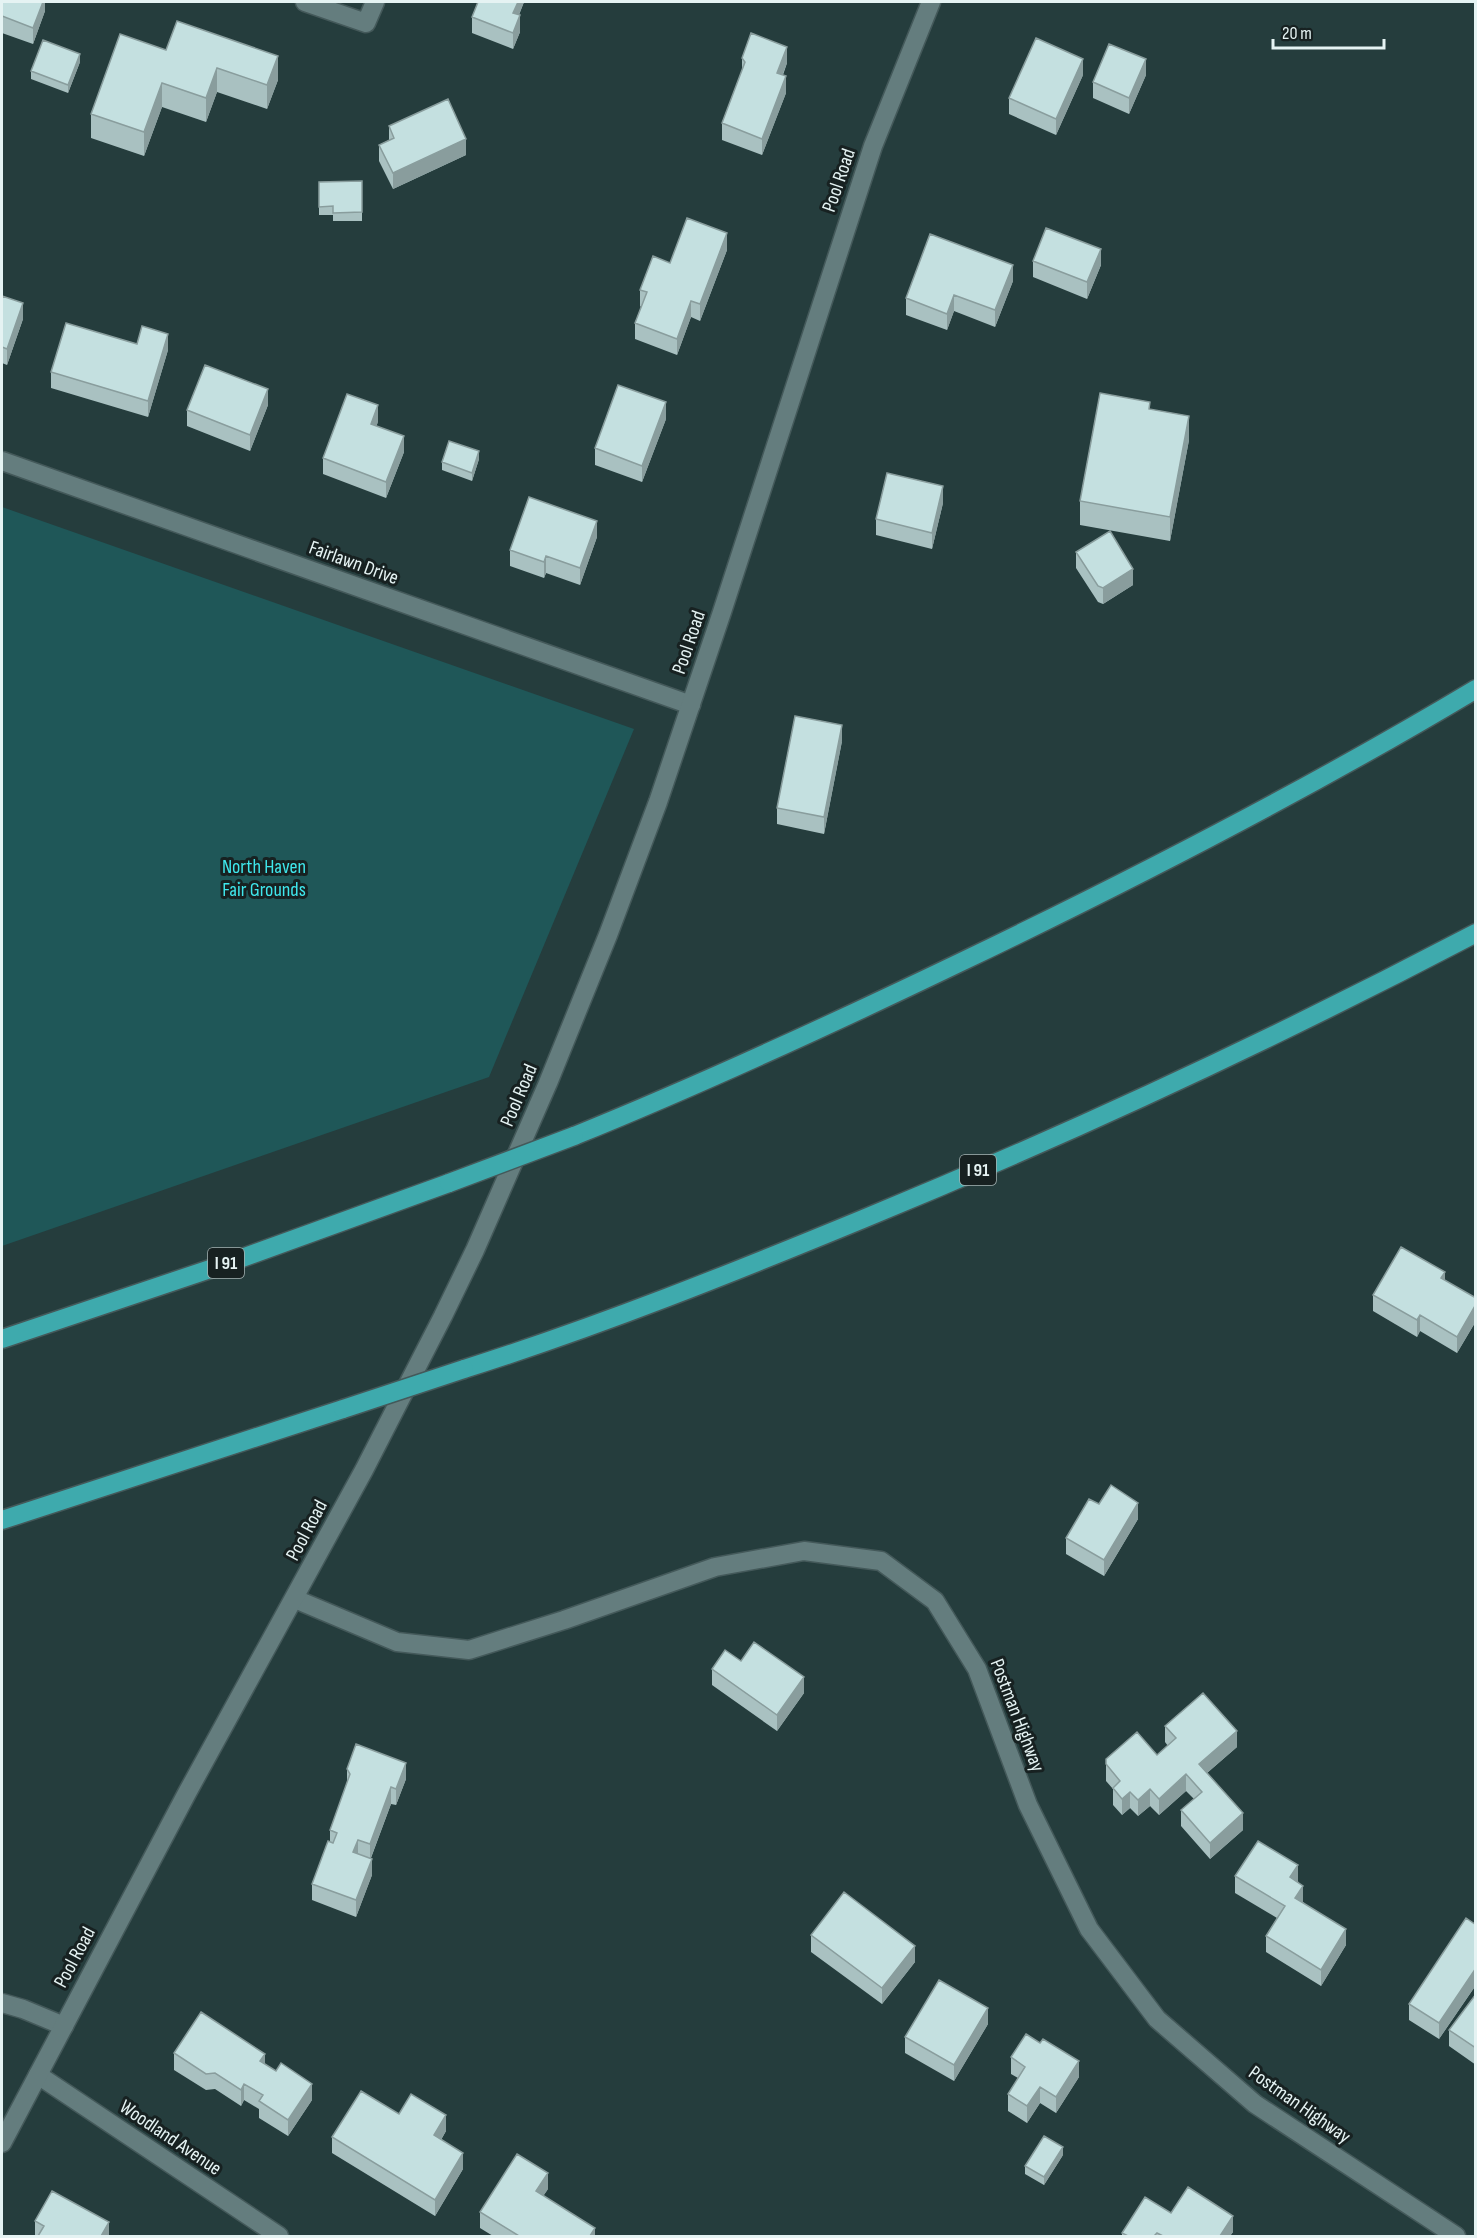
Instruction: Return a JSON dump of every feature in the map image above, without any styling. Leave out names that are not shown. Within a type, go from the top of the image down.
[{"type":"highway","name":"I 91","points":[[2,1339],[231,1262],[449,1183],[574,1136],[749,1060],[892,995],[1134,877],[1310,784],[1476,689]]},
{"type":"highway","name":"I 91","points":[[2,1520],[576,1332],[705,1283],[982,1168],[1205,1068],[1476,933]]},
{"type":"street","points":[[305,2],[366,23],[375,2]]},
{"type":"street","name":"Pool Road","points":[[2,2144],[214,1743],[295,1599],[417,1368],[475,1250],[548,1083],[608,935],[658,802],[873,146],[931,2]]},
{"type":"street","name":"Fairlawn Drive","points":[[2,461],[691,705]]},
{"type":"street","name":"Postman Highway","points":[[295,1599],[397,1642],[469,1650],[564,1620],[715,1567],[804,1551],[881,1561],[935,1601],[977,1669],[1028,1805],[1089,1929],[1157,2019],[1255,2104],[1456,2236]]},
{"type":"street","points":[[2,2003],[23,2008],[64,2026]]},
{"type":"street","name":"Woodland Avenue","points":[[38,2075],[279,2236]]},
{"type":"green space","name":"North Haven Fair Grounds","points":[[2,507],[634,729],[489,1077],[2,1246]]},
{"type":"building","points":[[2,2],[43,2],[33,28],[2,16]]},
{"type":"building","points":[[478,2],[518,2],[513,13],[520,15],[513,33],[472,17]]},
{"type":"building","points":[[177,21],[278,56],[267,85],[217,68],[206,98],[162,83],[144,132],[91,114],[120,34],[166,50]]},
{"type":"building","points":[[751,33],[787,47],[777,73],[786,76],[762,139],[722,123],[745,62],[742,58]]},
{"type":"building","points":[[1036,38],[1083,59],[1056,119],[1009,98]]},
{"type":"building","points":[[43,40],[80,54],[68,85],[31,71]]},
{"type":"building","points":[[1109,44],[1146,59],[1129,98],[1093,82]]},
{"type":"building","points":[[448,99],[466,139],[393,173],[379,145],[394,138],[389,126]]},
{"type":"building","points":[[362,181],[362,212],[333,213],[333,206],[319,207],[319,182]]},
{"type":"building","points":[[687,218],[727,233],[700,304],[691,301],[677,339],[635,323],[647,292],[640,290],[653,256],[670,263]]},
{"type":"building","points":[[1046,228],[1101,249],[1087,282],[1033,261]]},
{"type":"building","points":[[930,234],[1013,265],[995,310],[954,295],[947,314],[906,298]]},
{"type":"building","points":[[2,296],[23,303],[7,349],[2,347]]},
{"type":"building","points":[[66,323],[137,344],[142,326],[168,334],[148,401],[51,372]]},
{"type":"building","points":[[205,365],[268,389],[250,435],[187,410]]},
{"type":"building","points":[[618,385],[666,402],[642,466],[595,448]]},
{"type":"building","points":[[1100,393],[1150,402],[1149,409],[1189,416],[1170,517],[1080,501]]},
{"type":"building","points":[[347,394],[378,405],[371,424],[404,436],[386,482],[323,458]]},
{"type":"building","points":[[449,441],[479,451],[472,473],[442,462]]},
{"type":"building","points":[[887,473],[943,486],[932,533],[876,519]]},
{"type":"building","points":[[529,497],[597,521],[580,568],[546,556],[544,562],[510,550]]},
{"type":"building","points":[[1110,531],[1133,569],[1103,588],[1098,586],[1076,552]]},
{"type":"building","points":[[795,716],[842,725],[824,817],[777,808]]},
{"type":"building","points":[[1401,1247],[1445,1272],[1441,1278],[1476,1298],[1476,1304],[1457,1337],[1420,1315],[1417,1320],[1373,1295]]},
{"type":"building","points":[[1111,1485],[1138,1503],[1104,1560],[1066,1538],[1089,1499],[1099,1504]]},
{"type":"building","points":[[754,1642],[804,1677],[777,1715],[712,1669],[725,1650],[741,1661]]},
{"type":"building","points":[[1203,1693],[1237,1731],[1199,1764],[1243,1813],[1210,1843],[1181,1810],[1202,1792],[1186,1774],[1159,1799],[1150,1789],[1138,1800],[1130,1792],[1122,1799],[1113,1788],[1120,1781],[1106,1764],[1106,1759],[1137,1732],[1157,1755],[1176,1738],[1165,1726]]},
{"type":"building","points":[[356,1744],[406,1763],[396,1789],[391,1787],[370,1844],[358,1840],[353,1852],[372,1859],[356,1900],[312,1884],[328,1841],[333,1843],[337,1833],[330,1830],[350,1774],[347,1769]]},
{"type":"building","points":[[1258,1841],[1298,1865],[1290,1877],[1303,1886],[1295,1898],[1346,1929],[1321,1970],[1266,1936],[1285,1906],[1235,1876]]},
{"type":"building","points":[[844,1892],[915,1946],[882,1988],[811,1935]]},
{"type":"building","points":[[1466,1918],[1476,1925],[1476,1968],[1439,2023],[1409,2004]]},
{"type":"building","points":[[939,1980],[988,2008],[954,2065],[905,2037]]},
{"type":"building","points":[[1476,1994],[1476,2048],[1449,2030]]},
{"type":"building","points":[[201,2012],[265,2054],[260,2061],[276,2071],[281,2063],[312,2084],[288,2120],[259,2101],[263,2095],[244,2084],[241,2090],[215,2073],[206,2074],[174,2053]]},
{"type":"building","points":[[1026,2034],[1040,2043],[1043,2039],[1079,2061],[1056,2097],[1040,2087],[1027,2106],[1008,2094],[1025,2067],[1011,2057]]},
{"type":"building","points":[[361,2091],[399,2114],[411,2094],[446,2115],[434,2135],[463,2153],[435,2200],[332,2137]]},
{"type":"building","points":[[1044,2136],[1063,2147],[1044,2177],[1025,2166]]},
{"type":"building","points":[[517,2154],[548,2173],[536,2191],[595,2228],[590,2236],[519,2236],[480,2212]]},
{"type":"building","points":[[1188,2187],[1233,2216],[1220,2236],[1163,2236],[1157,2233],[1154,2236],[1128,2236],[1122,2233],[1145,2197],[1171,2213]]},
{"type":"building","points":[[52,2191],[109,2222],[101,2236],[38,2236],[44,2226],[35,2221]]}]
